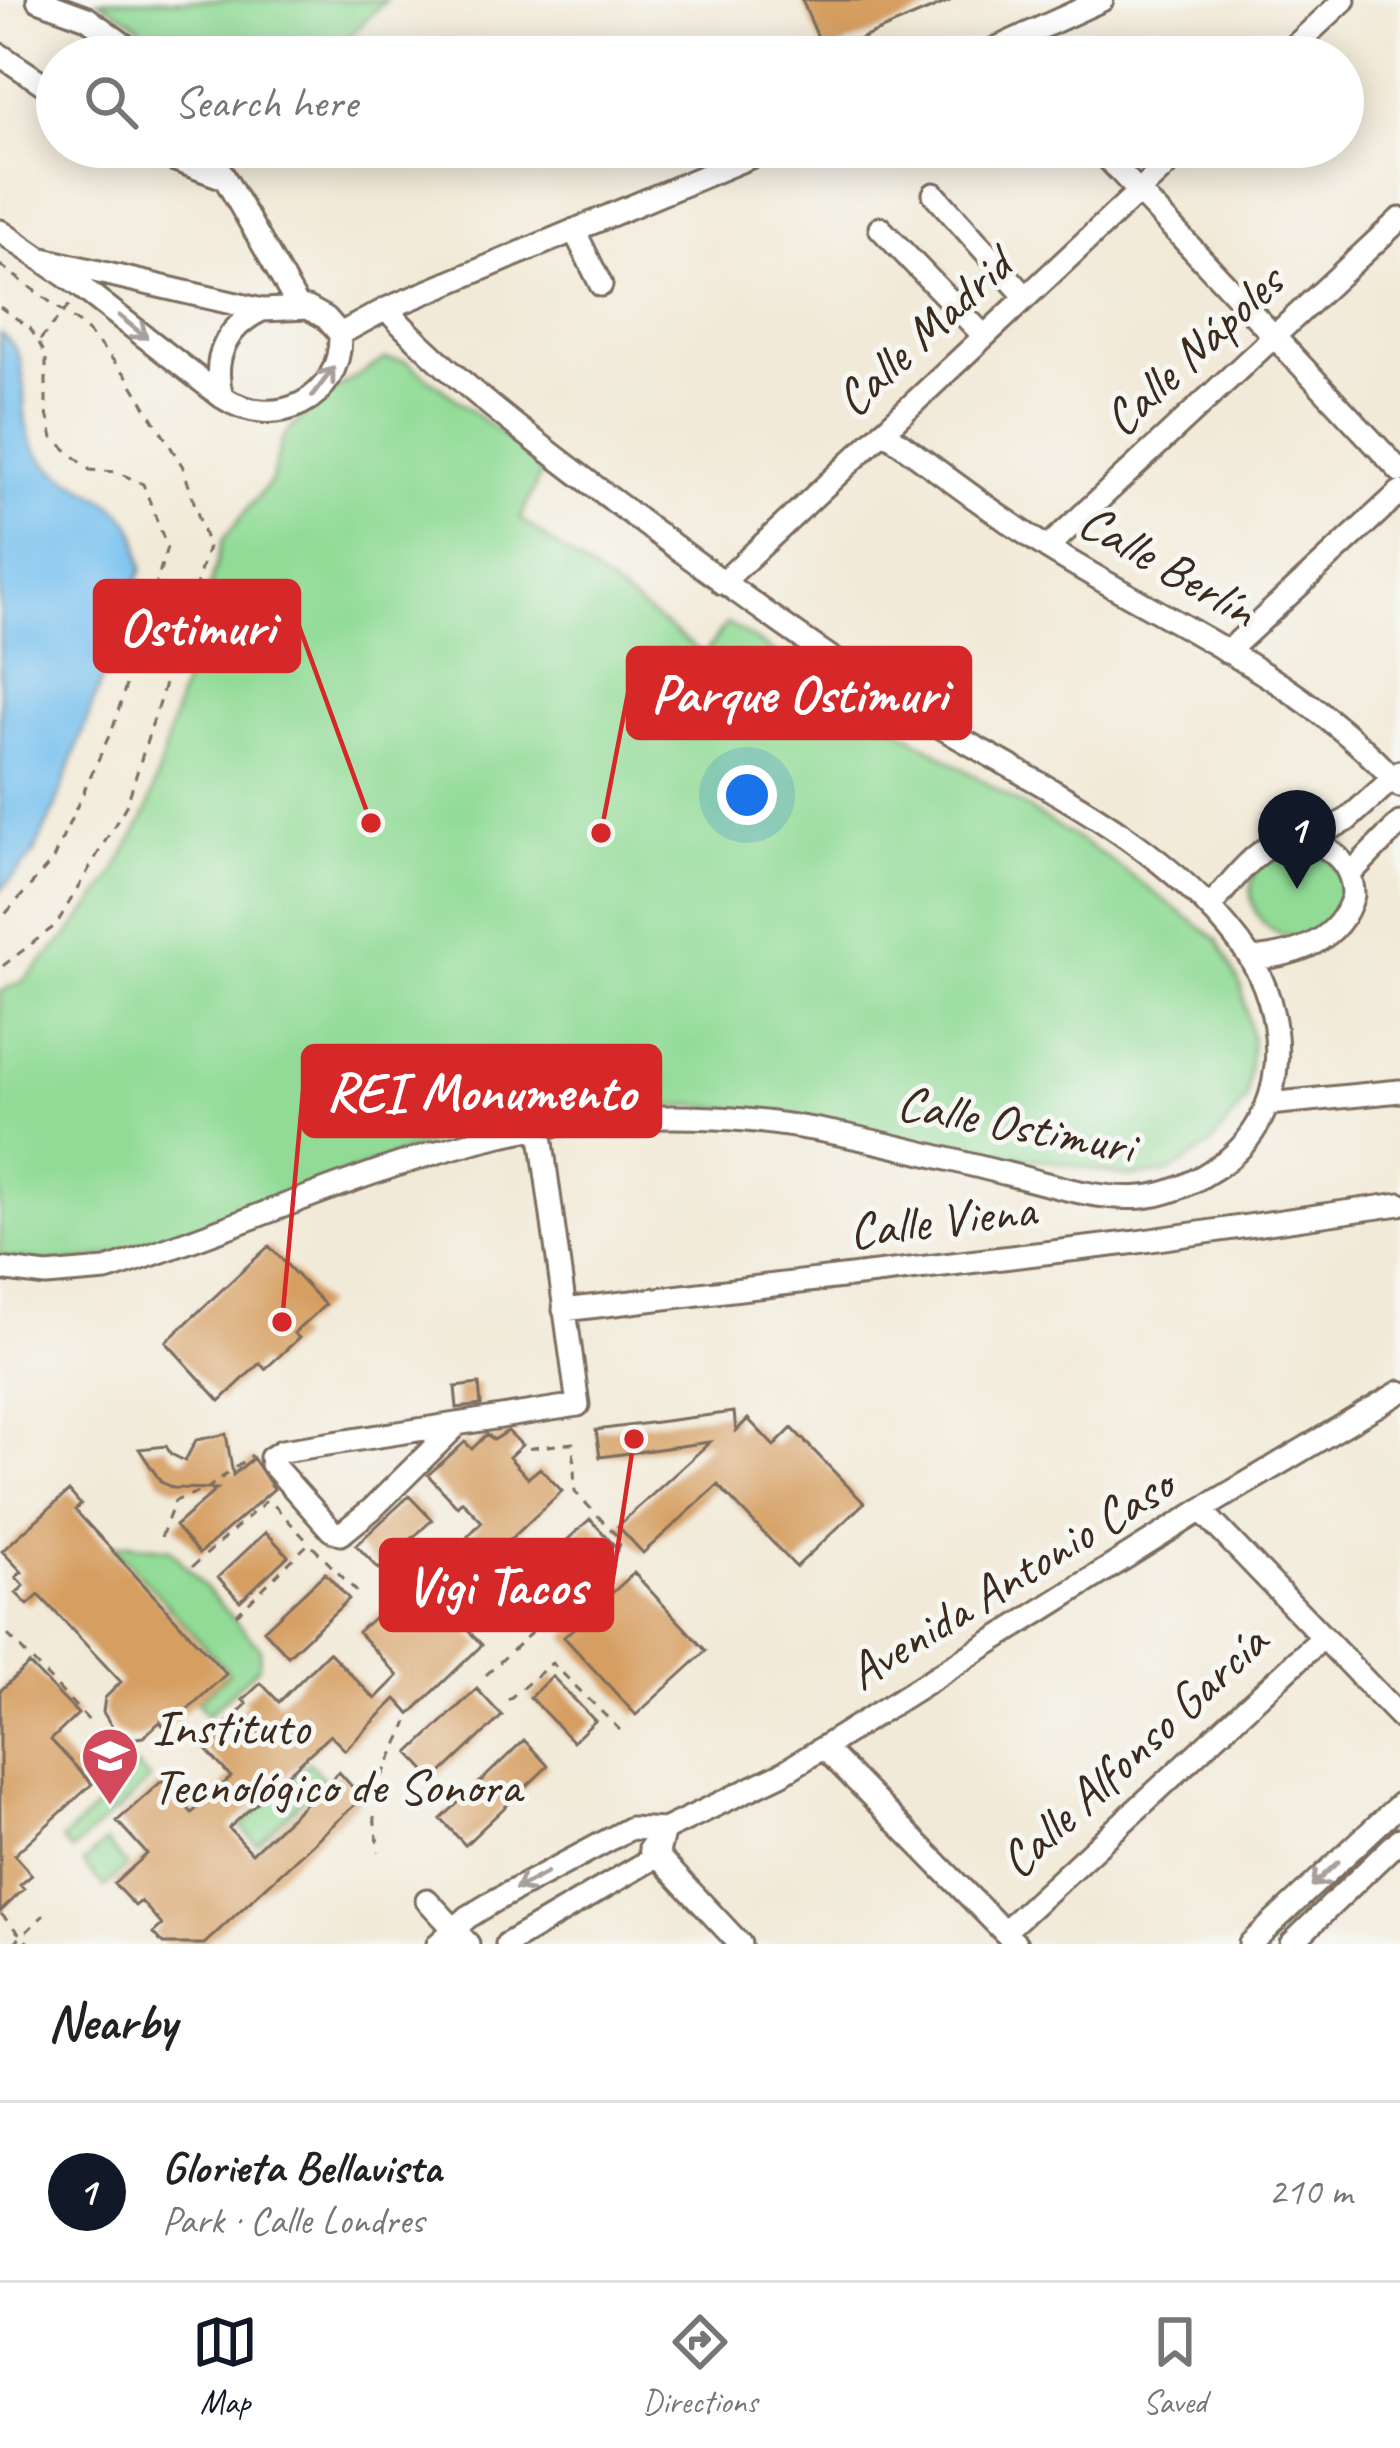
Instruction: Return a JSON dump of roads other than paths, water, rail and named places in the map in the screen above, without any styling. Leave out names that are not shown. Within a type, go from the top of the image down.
[{"type":"street","points":[[38,0],[87,18],[112,36]]},
{"type":"street","points":[[1036,36],[1102,0]]},
{"type":"street","points":[[1305,36],[1344,0]]},
{"type":"street","points":[[0,55],[36,79]]},
{"type":"street","points":[[197,168],[224,178]]},
{"type":"street","points":[[218,168],[298,306]]},
{"type":"street","points":[[340,334],[386,309],[723,168]]},
{"type":"street","points":[[1117,168],[1400,471]]},
{"type":"street","name":"Calle Madrid","points":[[722,583],[1163,168]]},
{"type":"street","points":[[934,194],[1026,297]]},
{"type":"street","name":"Calle Nápoles","points":[[1047,548],[1400,219]]},
{"type":"street","points":[[880,228],[984,336]]},
{"type":"street","points":[[574,230],[602,285]]},
{"type":"street","points":[[0,231],[84,289],[222,397],[261,413],[303,405],[338,361],[340,334],[326,318],[298,306],[262,310],[43,259]]},
{"type":"street","name":"Calle Ostimuri","points":[[0,1269],[46,1276],[106,1270],[420,1158],[540,1128],[635,1118],[762,1121],[1089,1192],[1141,1197],[1168,1192],[1220,1167],[1238,1151],[1269,1104],[1277,1057],[1274,1007],[1252,959],[1210,907],[1166,867],[1120,834],[889,696],[722,583],[478,399],[386,309]]},
{"type":"street","points":[[222,397],[217,370],[223,345],[239,324],[262,310]]},
{"type":"street","name":"Calle Berlín","points":[[883,431],[1047,548],[1307,701],[1398,779]]},
{"type":"street","points":[[1227,652],[1400,492]]},
{"type":"street","points":[[1309,839],[1347,820],[1398,779]]},
{"type":"street","points":[[1350,874],[1400,823]]},
{"type":"street","points":[[1210,907],[1252,857],[1292,838],[1309,839],[1338,857],[1353,886],[1349,908],[1328,936],[1296,951],[1252,959]]},
{"type":"street","points":[[1269,1104],[1400,1091]]},
{"type":"street","points":[[458,1424],[350,1530],[340,1534],[276,1471],[271,1458],[282,1451],[578,1405],[540,1128]]},
{"type":"street","points":[[1137,1242],[1141,1197]]},
{"type":"street","name":"Calle Viena","points":[[565,1310],[1137,1242],[1400,1204]]},
{"type":"street","name":"Avenida Antonio Caso","points":[[631,1828],[664,1830],[781,1774],[1400,1392]]},
{"type":"street","points":[[1202,1510],[1400,1717]]},
{"type":"street","name":"Calle Alfonso García","points":[[1010,1938],[1323,1637]]},
{"type":"street","points":[[824,1748],[1010,1938]]},
{"type":"street","points":[[1250,1944],[1400,1804]]},
{"type":"street","points":[[427,1900],[454,1939],[496,1900],[631,1828],[740,1944]]},
{"type":"street","points":[[507,1944],[657,1856],[664,1830]]},
{"type":"street","points":[[1291,1944],[1400,1839]]},
{"type":"water","points":[[0,333],[12,344],[22,369],[32,443],[55,470],[127,518],[137,537],[142,569],[56,805],[33,855],[0,891]]},
{"type":"place","name":"Ostimuri","points":[[371,823]]},
{"type":"place","name":"Parque Ostimuri","points":[[601,833]]},
{"type":"place","name":"Glorieta Bellavista","points":[[1297,889]]},
{"type":"place","name":"REI Monumento","points":[[282,1322]]},
{"type":"place","name":"Vigi Tacos","points":[[634,1439]]},
{"type":"place","name":"Instituto Tecnológico de Sonora","points":[[110,1807]]}]
